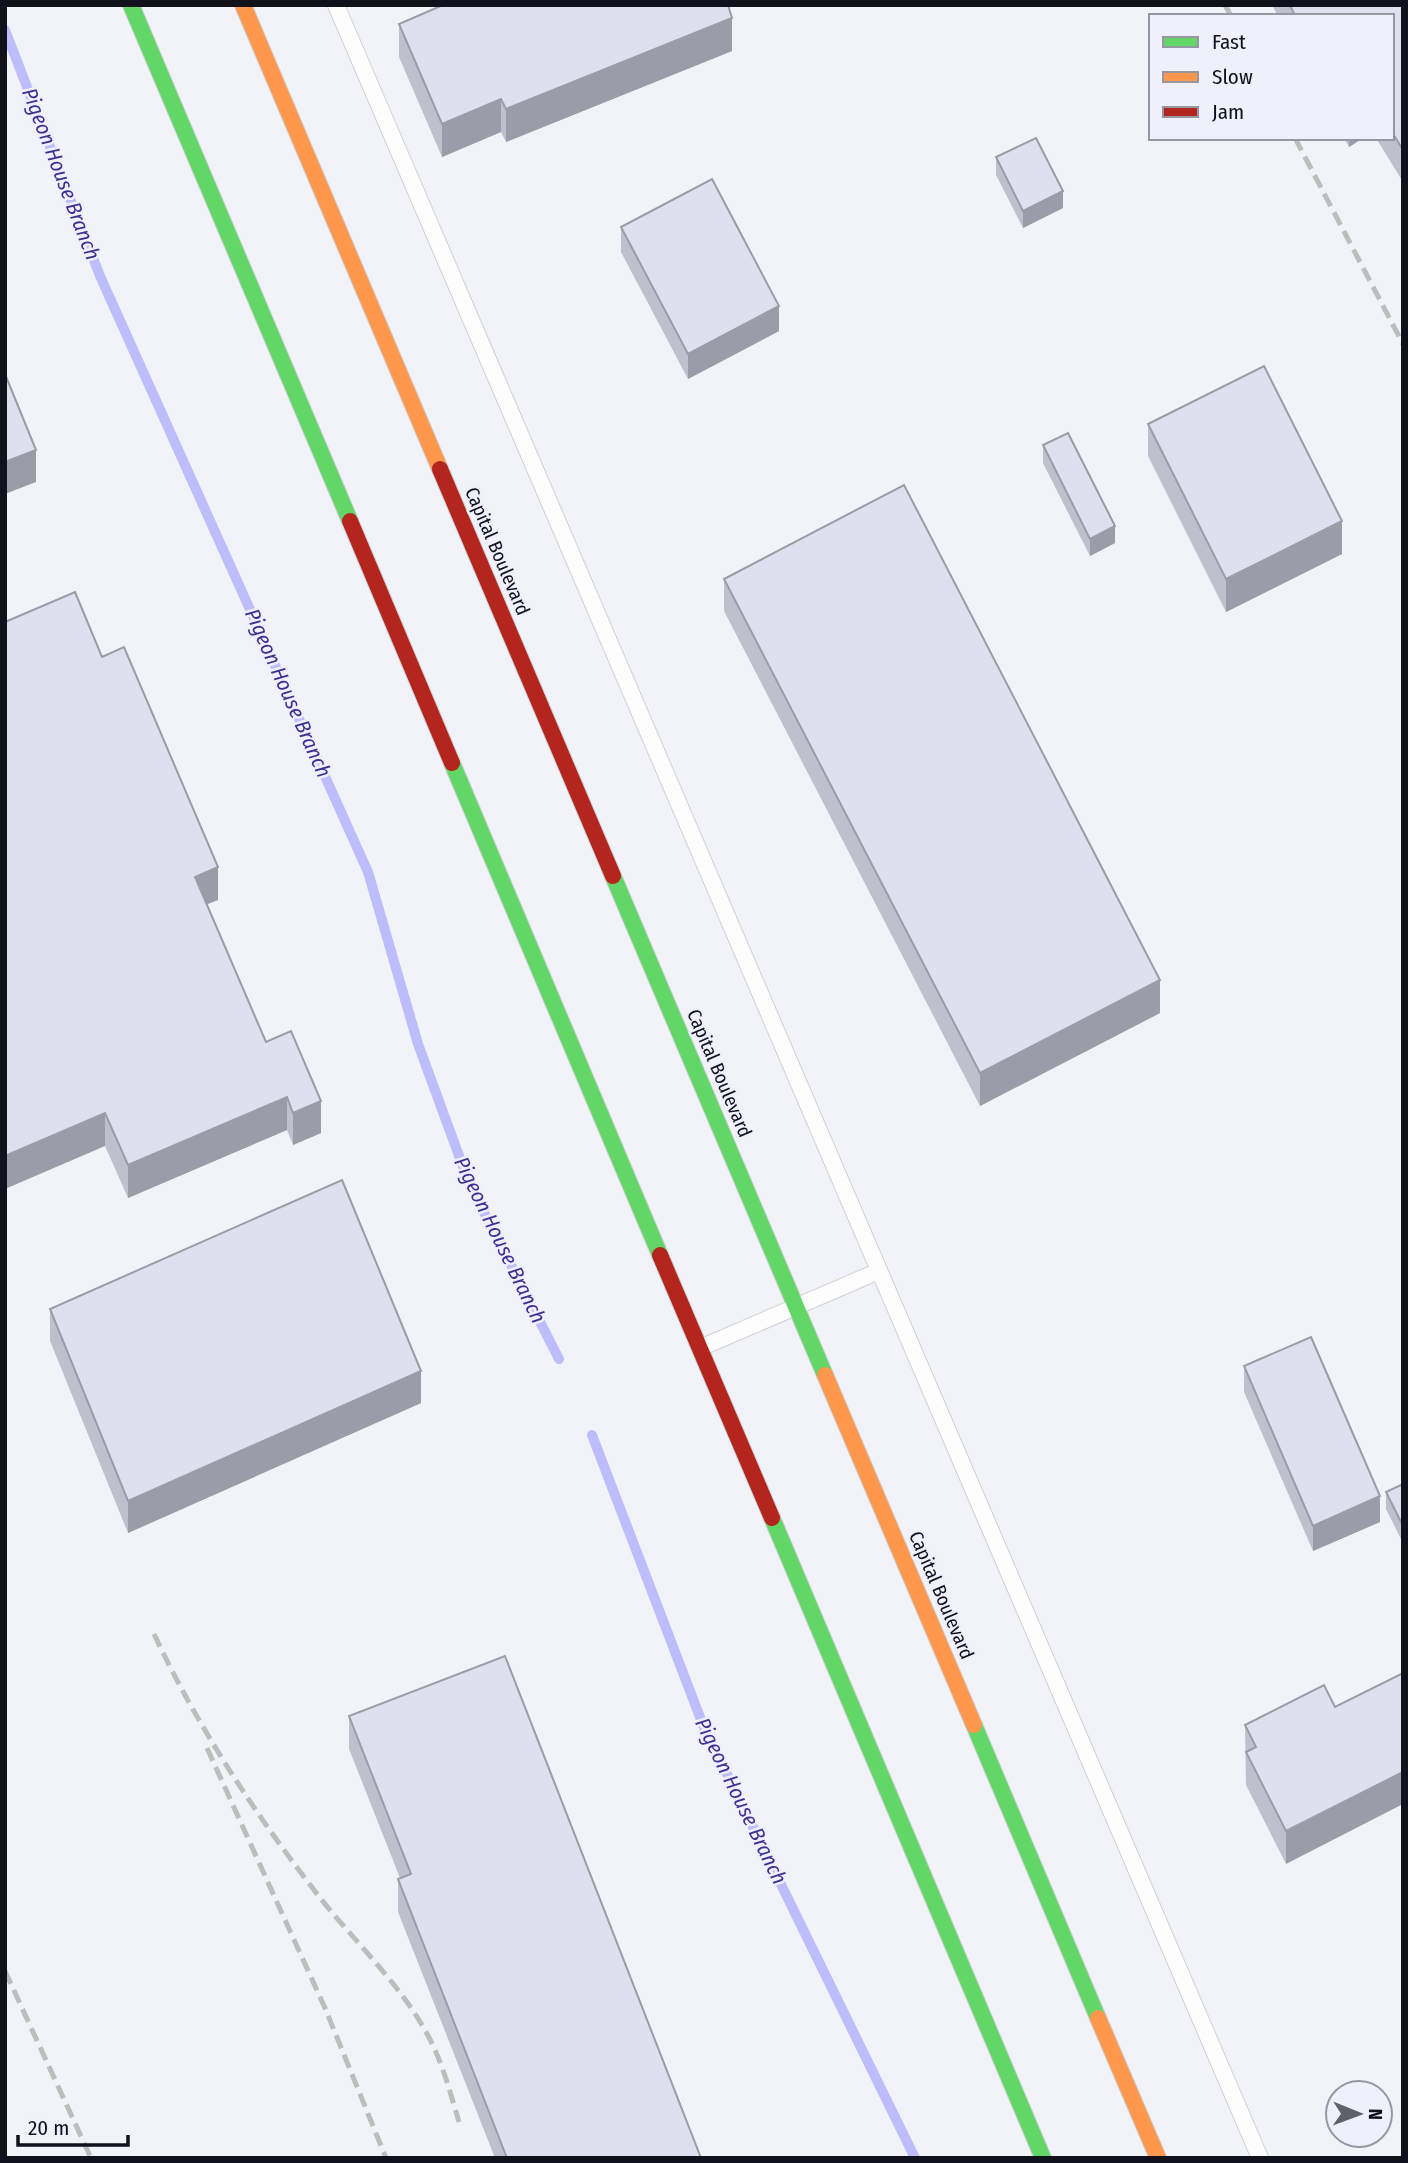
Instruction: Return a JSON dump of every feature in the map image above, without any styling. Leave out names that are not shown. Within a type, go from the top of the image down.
[{"type":"main road","points":[[131,5],[1043,2158]]},
{"type":"main road","name":"Capital Boulevard","points":[[243,5],[1158,2158]]},
{"type":"lane","points":[[336,5],[1260,2158]]},
{"type":"lane","points":[[700,1348],[879,1271]]},
{"type":"building","points":[[443,5],[728,5],[732,18],[506,109],[501,99],[442,124],[399,24]]},
{"type":"building","points":[[1290,5],[1403,5],[1403,150],[1394,135],[1394,14],[1294,14]]},
{"type":"building","points":[[1036,138],[1063,191],[1023,211],[996,157]]},
{"type":"building","points":[[712,179],[779,306],[688,354],[621,227]]},
{"type":"building","points":[[1264,366],[1342,521],[1226,579],[1148,424]]},
{"type":"building","points":[[5,374],[36,450],[5,462]]},
{"type":"building","points":[[1068,433],[1115,526],[1090,539],[1043,445]]},
{"type":"building","points":[[904,485],[1160,980],[980,1073],[724,579]]},
{"type":"building","points":[[75,592],[102,657],[124,647],[218,867],[195,877],[266,1042],[291,1031],[321,1101],[293,1113],[287,1097],[128,1165],[105,1113],[5,1156],[5,622]]},
{"type":"building","points":[[342,1180],[421,1371],[128,1501],[50,1309]]},
{"type":"building","points":[[1311,1337],[1380,1496],[1313,1526],[1244,1366]]},
{"type":"building","points":[[1403,1484],[1403,1526],[1386,1492]]},
{"type":"building","points":[[505,1656],[701,2158],[507,2158],[398,1879],[411,1874],[349,1716]]},
{"type":"building","points":[[1403,1673],[1403,1772],[1286,1831],[1246,1752],[1256,1747],[1245,1725],[1324,1685],[1335,1707]]},
{"type":"waterway","name":"Pigeon House Branch","points":[[5,30],[100,276],[368,872],[418,1044],[469,1183],[559,1359]]},
{"type":"waterway","name":"Pigeon House Branch","points":[[592,1435],[703,1725],[915,2158]]},
{"type":"railway","points":[[1225,5],[1230,14]]},
{"type":"railway","points":[[1296,140],[1403,344]]},
{"type":"railway","points":[[154,1634],[209,1738],[252,1804],[321,1899],[390,1980],[415,2014],[437,2054],[459,2122]]},
{"type":"railway","points":[[207,1748],[325,2008],[386,2158]]},
{"type":"railway","points":[[5,1971],[91,2158]]},
{"type":"traffic: fast","points":[[131,5],[350,521]]},
{"type":"traffic: fast","points":[[452,763],[660,1255]]},
{"type":"traffic: fast","points":[[613,876],[825,1375]]},
{"type":"traffic: fast","points":[[772,1518],[1043,2158]]},
{"type":"traffic: fast","points":[[974,1725],[1098,2018]]},
{"type":"traffic: slow","points":[[243,5],[440,469]]},
{"type":"traffic: slow","points":[[825,1375],[974,1725]]},
{"type":"traffic: slow","points":[[1098,2018],[1158,2158]]},
{"type":"traffic: jam","points":[[440,469],[613,876]]},
{"type":"traffic: jam","points":[[350,521],[452,763]]},
{"type":"traffic: jam","points":[[660,1255],[772,1518]]}]
